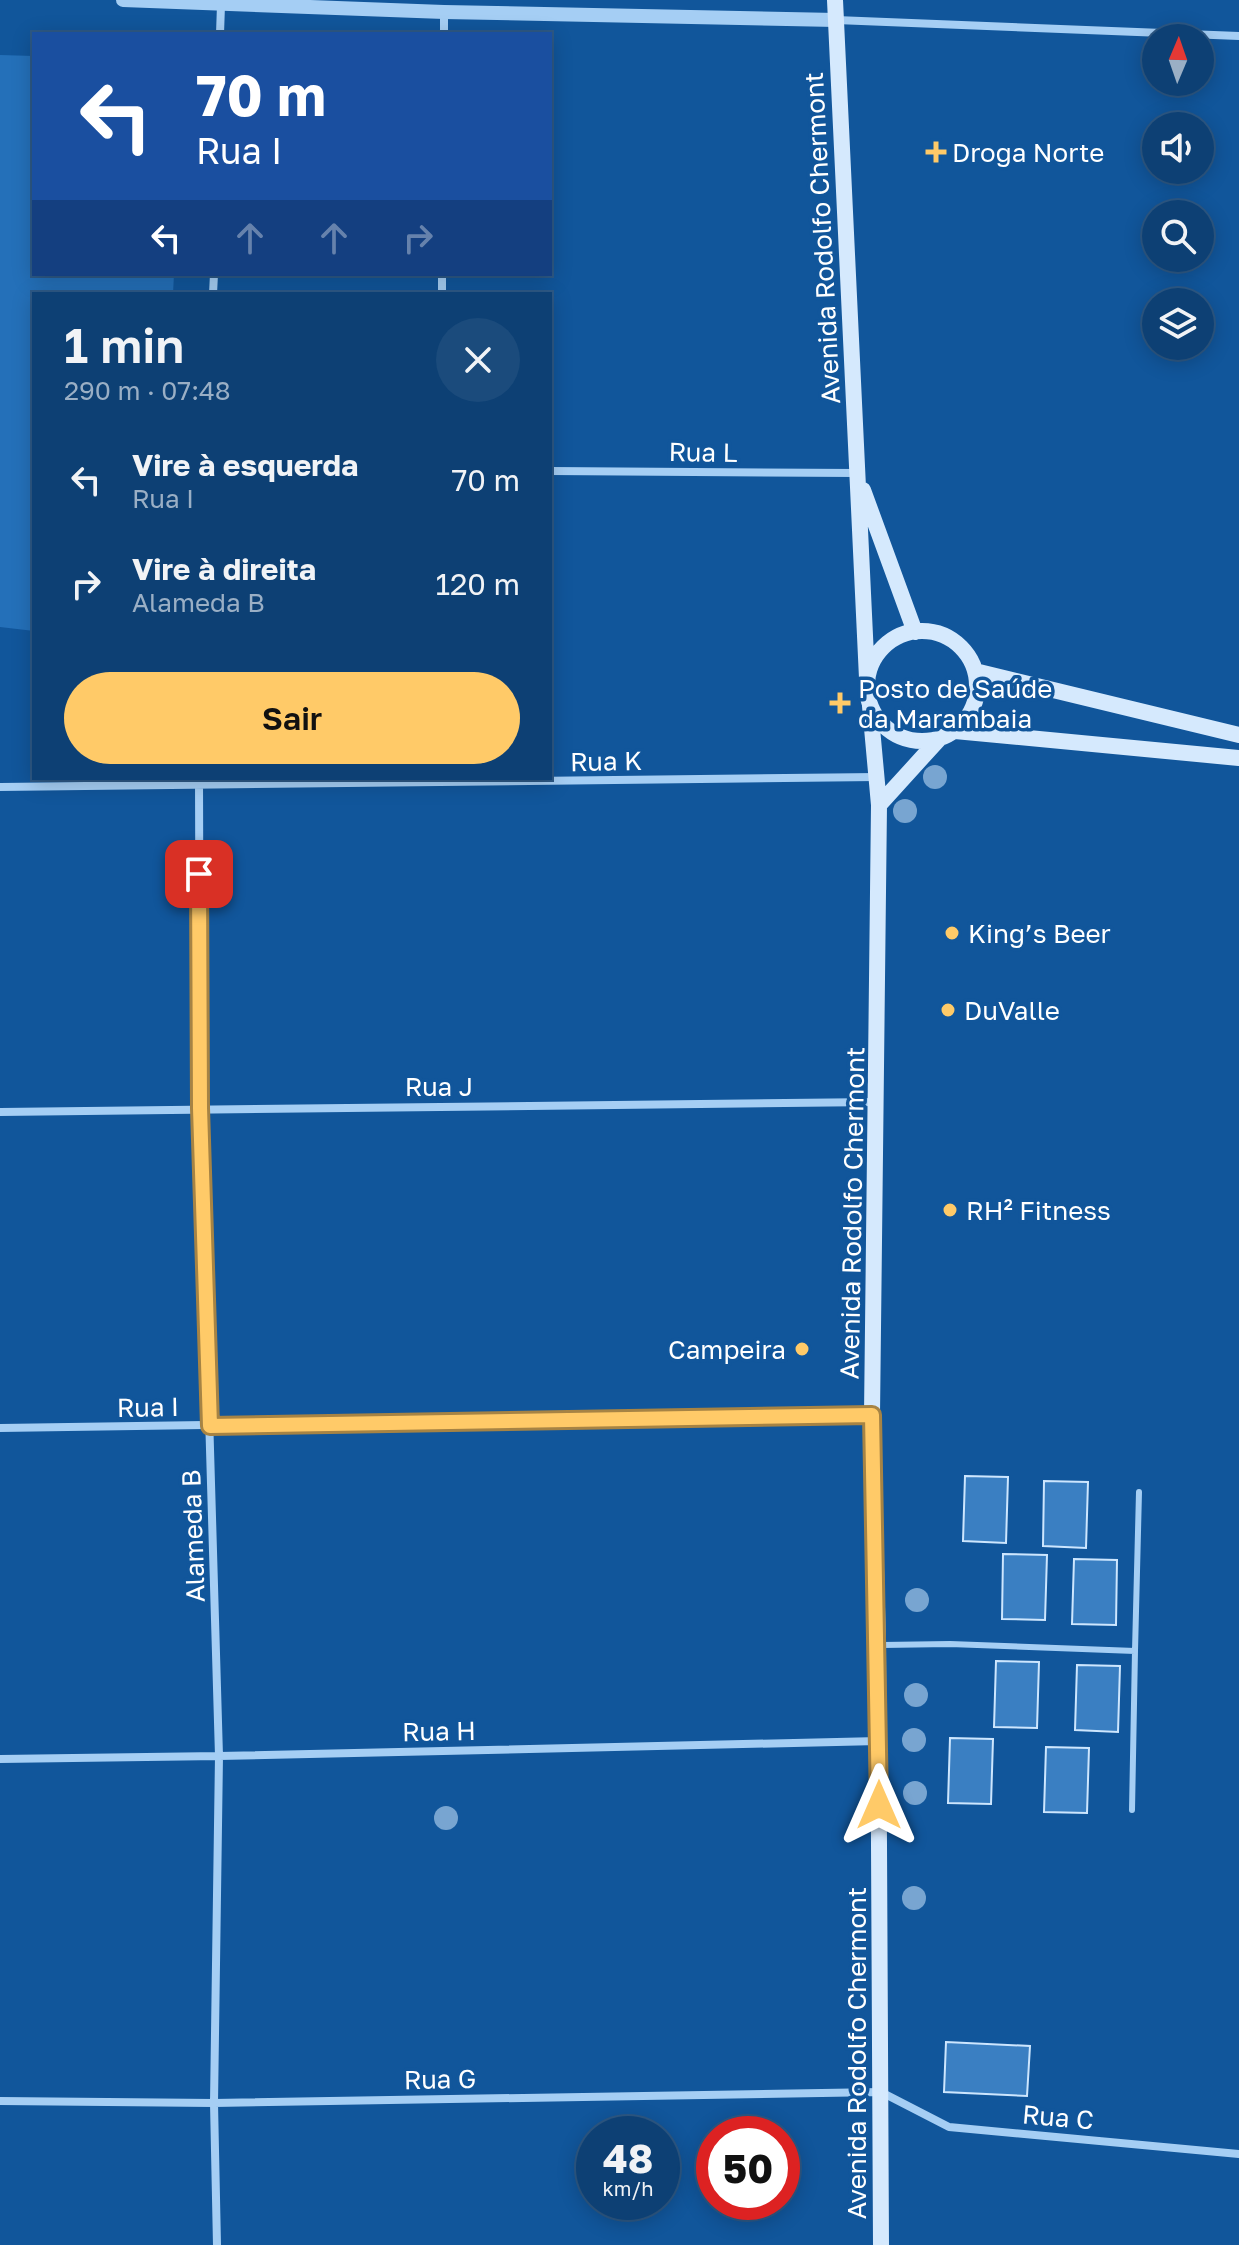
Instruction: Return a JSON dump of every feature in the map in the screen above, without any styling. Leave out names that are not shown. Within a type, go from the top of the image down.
[{"type":"main road","name":"Avenida Rodolfo Chermont","points":[[835,0],[867,678]]},
{"type":"main road","name":"Avenida Rodolfo Chermont","points":[[857,473],[915,632]]},
{"type":"main road","points":[[915,632],[934,633],[952,641],[966,653],[975,671],[977,693],[970,714],[955,731],[939,739],[919,741],[898,736],[881,724],[870,706],[867,678],[873,661],[883,647],[898,637],[915,632]]},
{"type":"main road","points":[[975,671],[1239,735]]},
{"type":"main road","name":"Avenida Rodolfo Chermont","points":[[870,706],[879,805],[878,1102],[872,1415],[878,1645],[881,2245]]},
{"type":"main road","points":[[955,731],[1239,758]]},
{"type":"main road","points":[[879,805],[939,739]]},
{"type":"street","points":[[123,0],[444,12],[836,20],[1239,36]]},
{"type":"street","points":[[220,32],[221,5]]},
{"type":"street","points":[[444,12],[444,32]]},
{"type":"street","name":"Rua L","points":[[552,471],[857,473]]},
{"type":"street","name":"Rua K","points":[[552,779],[877,777]]},
{"type":"street","name":"Rua K","points":[[0,787],[470,780]]},
{"type":"street","name":"Alameda B","points":[[198,782],[200,1108],[219,1756],[214,2103],[217,2245]]},
{"type":"street","name":"Rua J","points":[[0,1112],[878,1102]]},
{"type":"street","name":"Rua I","points":[[0,1428],[872,1415]]},
{"type":"street","name":"Rua H","points":[[0,1759],[879,1741]]},
{"type":"street","name":"Rua G","points":[[0,2101],[214,2103],[881,2092]]},
{"type":"street","name":"Rua C","points":[[881,2092],[949,2127],[1239,2154]]},
{"type":"lane","points":[[1132,1810],[1139,1492]]},
{"type":"lane","points":[[878,1645],[950,1644],[1135,1651]]},
{"type":"shaded area","points":[[0,55],[32,56],[32,276],[174,276],[173,292],[32,292],[32,631],[0,627]]},
{"type":"building","points":[[965,1476],[1008,1477],[1006,1543],[963,1541]]},
{"type":"building","points":[[1044,1481],[1088,1482],[1086,1548],[1043,1546]]},
{"type":"building","points":[[1003,1554],[1047,1555],[1045,1620],[1002,1619]]},
{"type":"building","points":[[1074,1559],[1117,1560],[1116,1625],[1072,1624]]},
{"type":"building","points":[[996,1661],[1039,1662],[1037,1728],[994,1727]]},
{"type":"building","points":[[1077,1665],[1120,1666],[1118,1732],[1075,1730]]},
{"type":"building","points":[[950,1738],[993,1739],[991,1804],[948,1803]]},
{"type":"building","points":[[1046,1747],[1089,1748],[1087,1813],[1044,1812]]},
{"type":"building","points":[[946,2042],[1030,2046],[1027,2096],[944,2092]]},
{"type":"place","name":"Droga Norte","points":[[936,152]]},
{"type":"place","name":"Posto de Saúde da Marambaia","points":[[840,703]]},
{"type":"place","name":"King’s Beer","points":[[952,933]]},
{"type":"place","name":"DuValle","points":[[948,1010]]},
{"type":"place","name":"RH² Fitness","points":[[950,1210]]},
{"type":"place","name":"Campeira","points":[[802,1349]]},
{"type":"route","points":[[199,874],[200,1108],[210,1426],[872,1415],[879,1805]]}]
